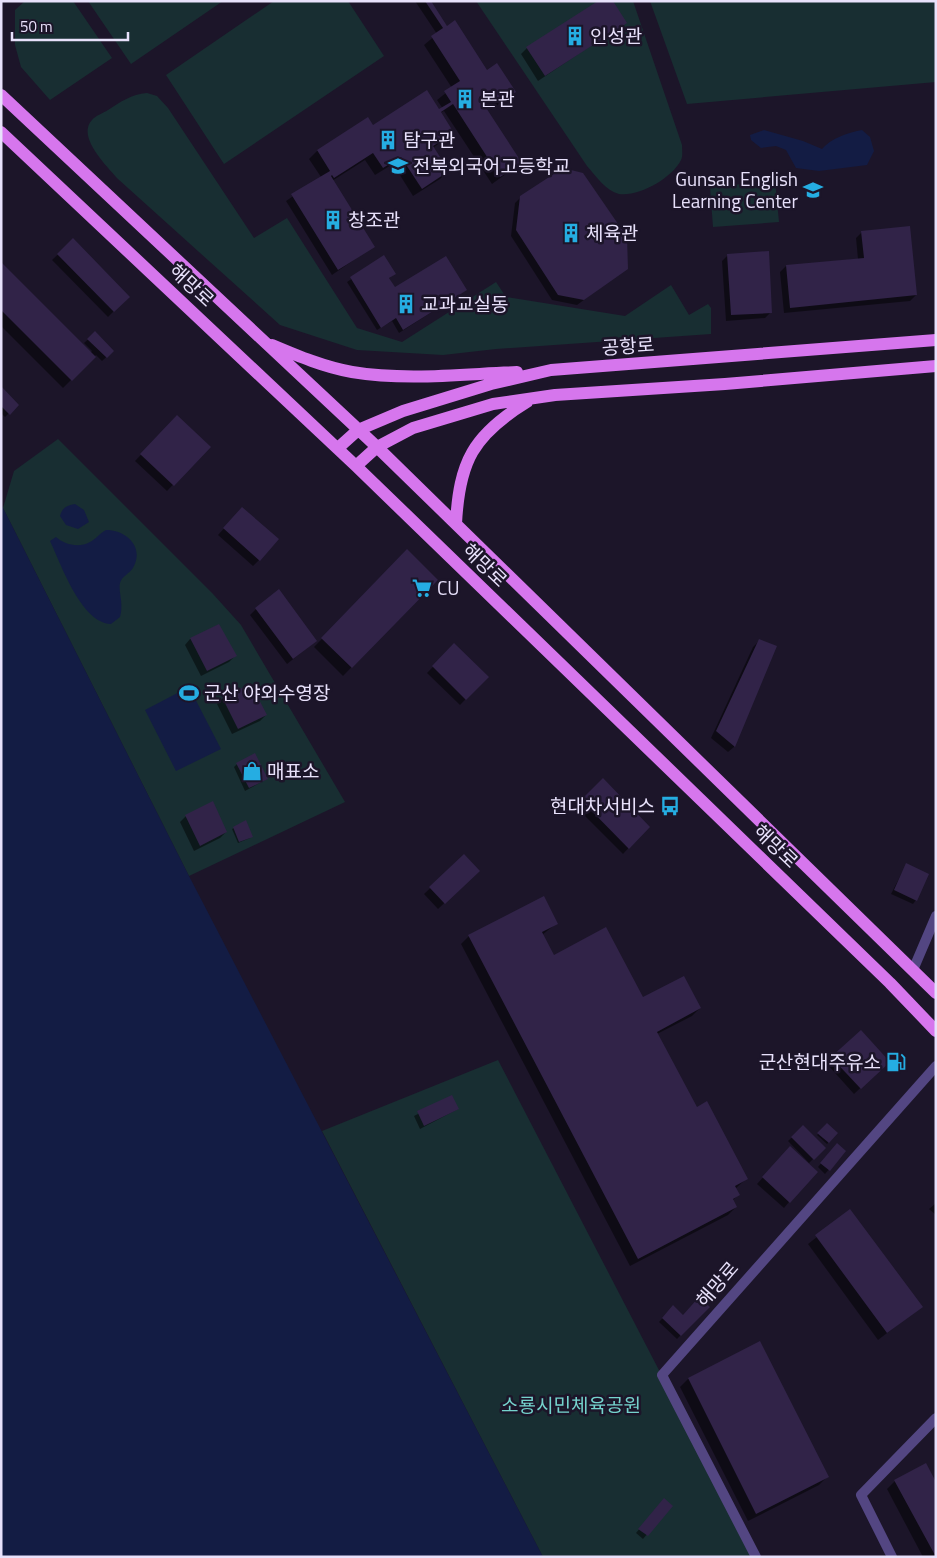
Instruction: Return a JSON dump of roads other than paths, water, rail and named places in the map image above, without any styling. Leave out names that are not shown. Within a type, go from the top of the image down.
[{"type":"main road","name":"해망로","points":[[1,95],[377,447],[936,993]]},
{"type":"main road","name":"해망로","points":[[1,132],[338,448],[890,983],[936,1032]]},
{"type":"main road","name":"공항로","points":[[338,448],[358,430],[403,411],[491,384],[551,370],[936,340]]},
{"type":"main road","points":[[263,341],[312,362],[352,372],[393,375],[551,370]]},
{"type":"main road","points":[[356,466],[377,447],[413,428],[493,404],[533,399],[936,366]]},
{"type":"main road","points":[[456,524],[458,492],[462,476],[474,449],[503,416],[533,399]]},
{"type":"street","points":[[913,970],[936,916]]},
{"type":"street","name":"해망로","points":[[756,1557],[662,1374],[936,1066]]},
{"type":"street","points":[[892,1557],[861,1495],[936,1418]]},
{"type":"water","points":[[764,130],[803,141],[822,149],[840,136],[862,130],[870,137],[874,151],[867,165],[819,171],[796,168],[786,150],[776,146],[761,148],[751,140],[750,135]]},
{"type":"water","points":[[1,504],[189,876],[543,1557],[1,1557]]},
{"type":"water","points":[[75,504],[84,510],[89,522],[78,529],[66,525],[60,516],[65,507]]},
{"type":"water","points":[[106,530],[126,536],[132,541],[137,553],[133,568],[120,583],[120,617],[111,624],[100,621],[90,614],[81,603],[66,577],[50,541],[56,537],[68,544],[81,545],[92,541]]},
{"type":"water","points":[[189,687],[221,749],[176,771],[145,710]]},
{"type":"place","name":"인성관","points":[[575,36]]},
{"type":"place","name":"본관","points":[[465,99]]},
{"type":"place","name":"탐구관","points":[[388,140]]},
{"type":"place","name":"전북외국어고등학교","points":[[398,166]]},
{"type":"place","name":"Gunsan English Learning Center","points":[[813,190]]},
{"type":"place","name":"창조관","points":[[333,220]]},
{"type":"place","name":"체육관","points":[[571,233]]},
{"type":"place","name":"교과교실동","points":[[406,304]]},
{"type":"place","name":"CU","points":[[422,588]]},
{"type":"place","name":"군산 야외수영장","points":[[189,693]]},
{"type":"place","name":"매표소","points":[[252,771]]},
{"type":"place","name":"현대차서비스","points":[[670,806]]},
{"type":"place","name":"군산현대주유소","points":[[896,1062]]},
{"type":"park label","name":"소룡시민체육공원","points":[[571,1405]]}]
